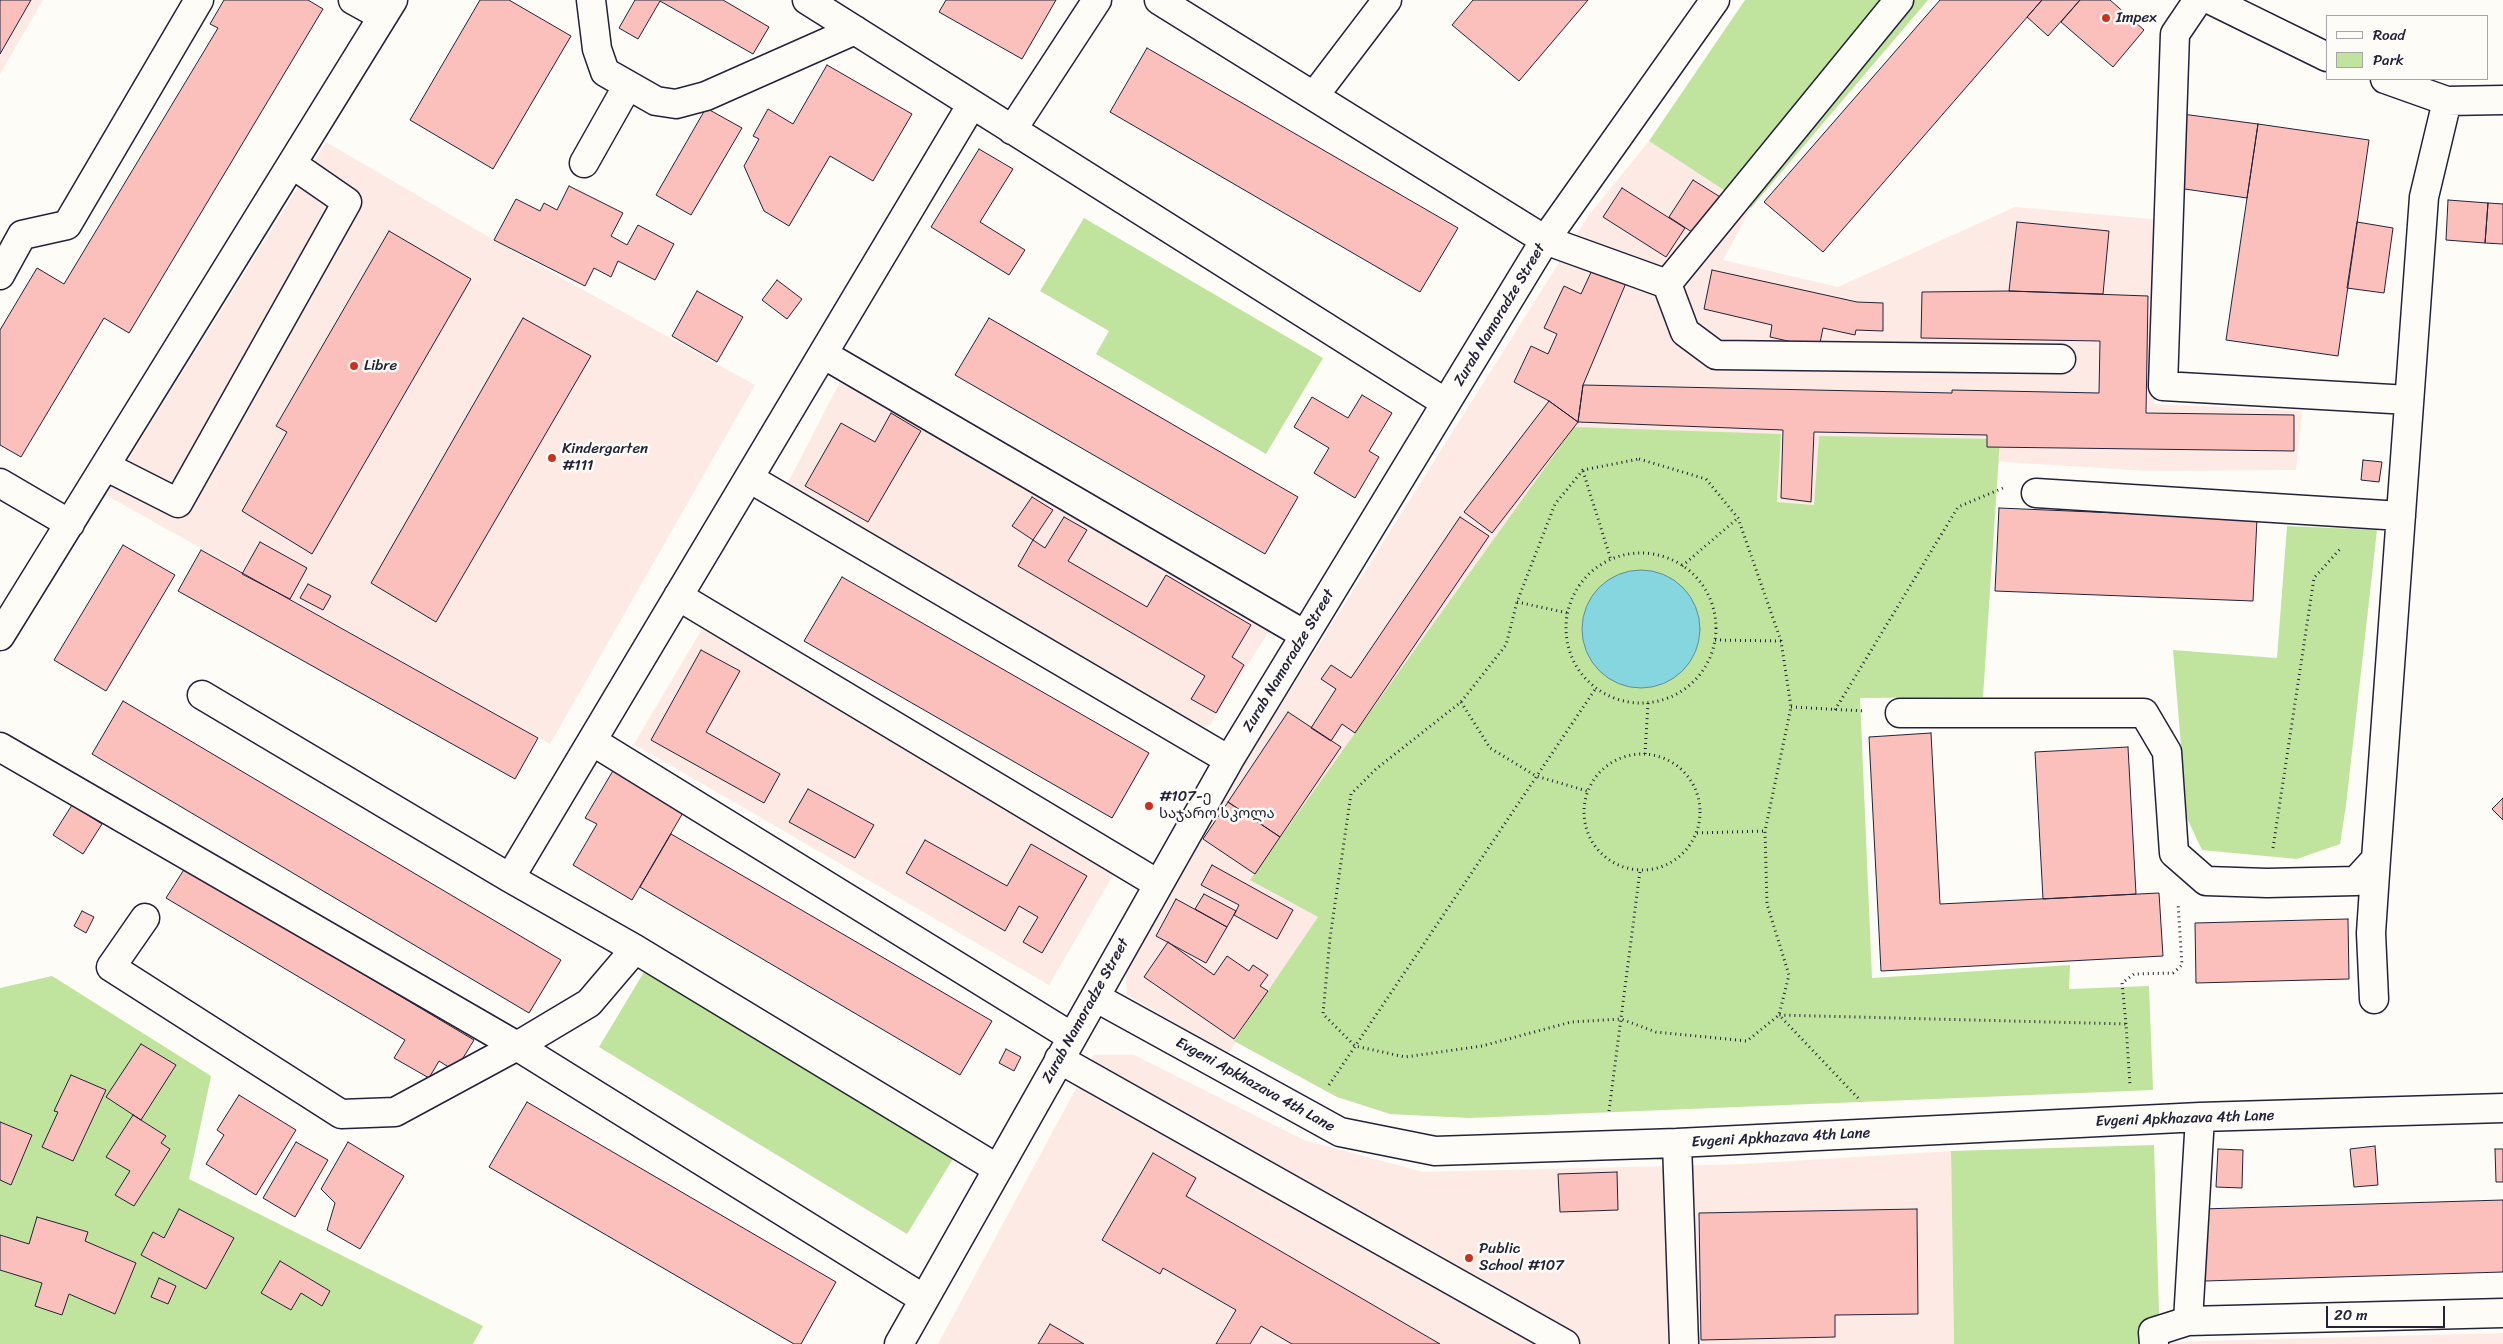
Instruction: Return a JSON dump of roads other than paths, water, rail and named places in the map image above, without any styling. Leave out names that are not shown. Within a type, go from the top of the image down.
[{"type":"street","points":[[0,275],[22,235],[67,225],[199,0]]},
{"type":"street","points":[[0,636],[388,8],[353,0]]},
{"type":"street","points":[[591,0],[597,49],[605,72],[656,101],[676,104],[706,96],[855,30]]},
{"type":"street","points":[[807,0],[1446,403]]},
{"type":"street","points":[[1012,130],[1096,0]]},
{"type":"street","points":[[1159,0],[1545,240],[1668,284]]},
{"type":"street","points":[[1314,96],[1387,0]]},
{"type":"street","name":"Zurab Namoradze Street","points":[[899,1344],[1228,760],[1545,240],[1715,0]]},
{"type":"street","points":[[1668,284],[1899,0]]},
{"type":"street","points":[[2198,0],[2175,34],[2163,386],[2409,400]]},
{"type":"street","points":[[2211,0],[2326,58]]},
{"type":"street","points":[[2389,80],[2447,101],[2503,100]]},
{"type":"street","points":[[584,163],[628,85]]},
{"type":"street","points":[[2374,999],[2371,933],[2424,198],[2447,101]]},
{"type":"street","points":[[510,878],[972,104]]},
{"type":"street","points":[[105,466],[178,503],[346,202],[292,164]]},
{"type":"street","points":[[1668,284],[1685,332],[1716,355],[2062,359]]},
{"type":"street","points":[[823,354],[1305,635]]},
{"type":"street","points":[[748,478],[1228,760]]},
{"type":"street","points":[[0,484],[70,524]]},
{"type":"street","points":[[2036,493],[2401,516]]},
{"type":"street","points":[[678,596],[1158,884]]},
{"type":"street","points":[[202,695],[510,878],[635,949],[998,1169]]},
{"type":"street","points":[[1900,713],[2144,713],[2167,752],[2174,853],[2206,880],[2268,884],[2356,881],[2376,859]]},
{"type":"street","points":[[592,741],[1065,1048],[1565,1344]]},
{"type":"street","points":[[0,746],[517,1046],[924,1299]]},
{"type":"street","points":[[145,918],[111,967],[341,1114],[395,1112],[517,1046],[589,1003],[635,949]]},
{"type":"street","name":"Evgeni Apkhazava 4th Lane","points":[[1095,996],[1340,1132],[1435,1151],[1676,1143],[2200,1117],[2503,1108]]},
{"type":"street","points":[[2188,1321],[2200,1117]]},
{"type":"street","points":[[1676,1143],[1684,1344]]},
{"type":"street","points":[[2154,1344],[2153,1332],[2188,1321],[2503,1313]]},
{"type":"water","points":[[1641,570],[1663,575],[1674,580],[1690,596],[1695,607],[1700,629],[1695,651],[1690,662],[1674,678],[1663,683],[1641,688],[1619,683],[1608,678],[1592,662],[1587,651],[1582,629],[1587,607],[1592,596],[1608,580],[1619,575]]},
{"type":"place","name":"Impex","points":[[2106,18]]},
{"type":"place","name":"Libre","points":[[354,366]]},
{"type":"place","name":"Kindergarten #111","points":[[552,458]]},
{"type":"place","name":"#107-ე საჯარო სკოლა","points":[[1149,806]]},
{"type":"place","name":"Public School #107","points":[[1469,1258]]}]
